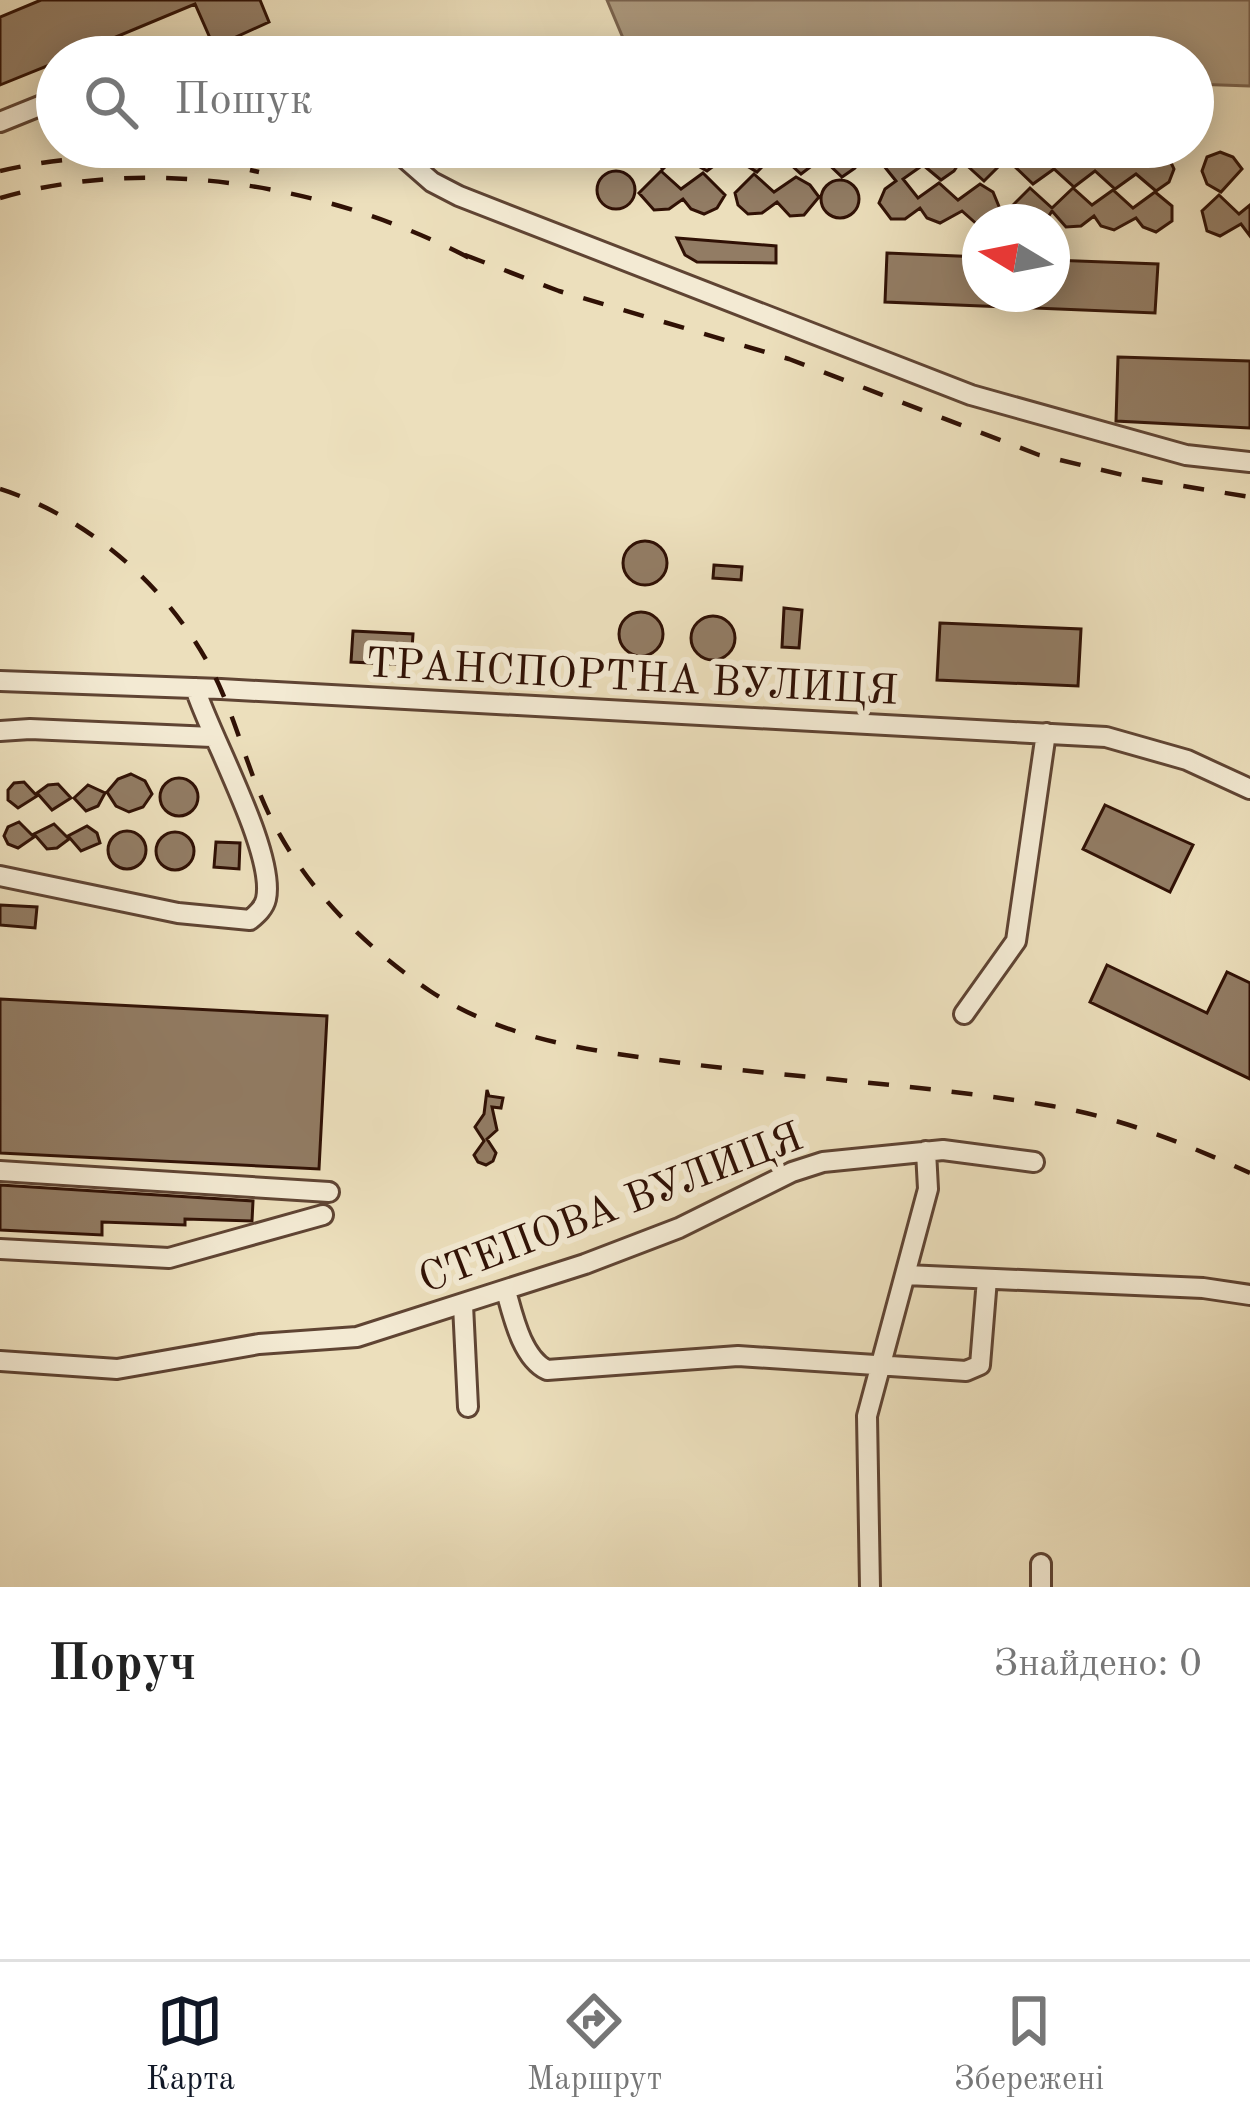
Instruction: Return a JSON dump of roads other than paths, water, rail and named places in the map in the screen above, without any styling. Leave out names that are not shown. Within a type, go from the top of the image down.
[{"type":"street","points":[[0,122],[36,107]]},
{"type":"street","points":[[416,168],[459,196],[971,394],[1186,455],[1250,462]]},
{"type":"street","name":"ТРАНСПОРТНА ВУЛИЦЯ","points":[[0,681],[1106,736],[1145,745],[1250,789]]},
{"type":"street","points":[[0,876],[178,914],[250,920],[260,912],[266,881],[256,841],[195,688]]},
{"type":"street","points":[[0,731],[30,728],[212,737]]},
{"type":"street","points":[[964,1013],[1016,941],[1046,733]]},
{"type":"street","points":[[870,1587],[867,1415],[928,1189],[926,1151]]},
{"type":"street","name":"СТЕПОВА ВУЛИЦЯ","points":[[0,1361],[117,1369],[259,1344],[357,1336],[506,1291],[679,1228],[792,1172],[823,1162],[926,1151],[972,1152],[1034,1162]]},
{"type":"street","points":[[0,1171],[329,1192]]},
{"type":"street","points":[[0,1250],[169,1258],[323,1215]]},
{"type":"street","points":[[906,1275],[1203,1288],[1250,1295]]},
{"type":"street","points":[[506,1291],[533,1361],[547,1370],[738,1356],[974,1370],[980,1365],[988,1279]]},
{"type":"street","points":[[463,1305],[468,1407]]},
{"type":"street","points":[[1041,1564],[1042,1587]]},
{"type":"railway","points":[[0,171],[36,164]]},
{"type":"railway","points":[[241,168],[259,172]]},
{"type":"railway","points":[[0,198],[120,178],[244,185],[365,214],[477,262]]},
{"type":"railway","points":[[465,255],[559,291],[789,359],[1039,455],[1140,479],[1250,497]]},
{"type":"railway","points":[[0,489],[69,520],[102,542],[160,595],[205,658],[271,818],[310,881],[386,958],[459,1008],[520,1033],[616,1054],[1078,1111],[1153,1133],[1250,1173]]}]
